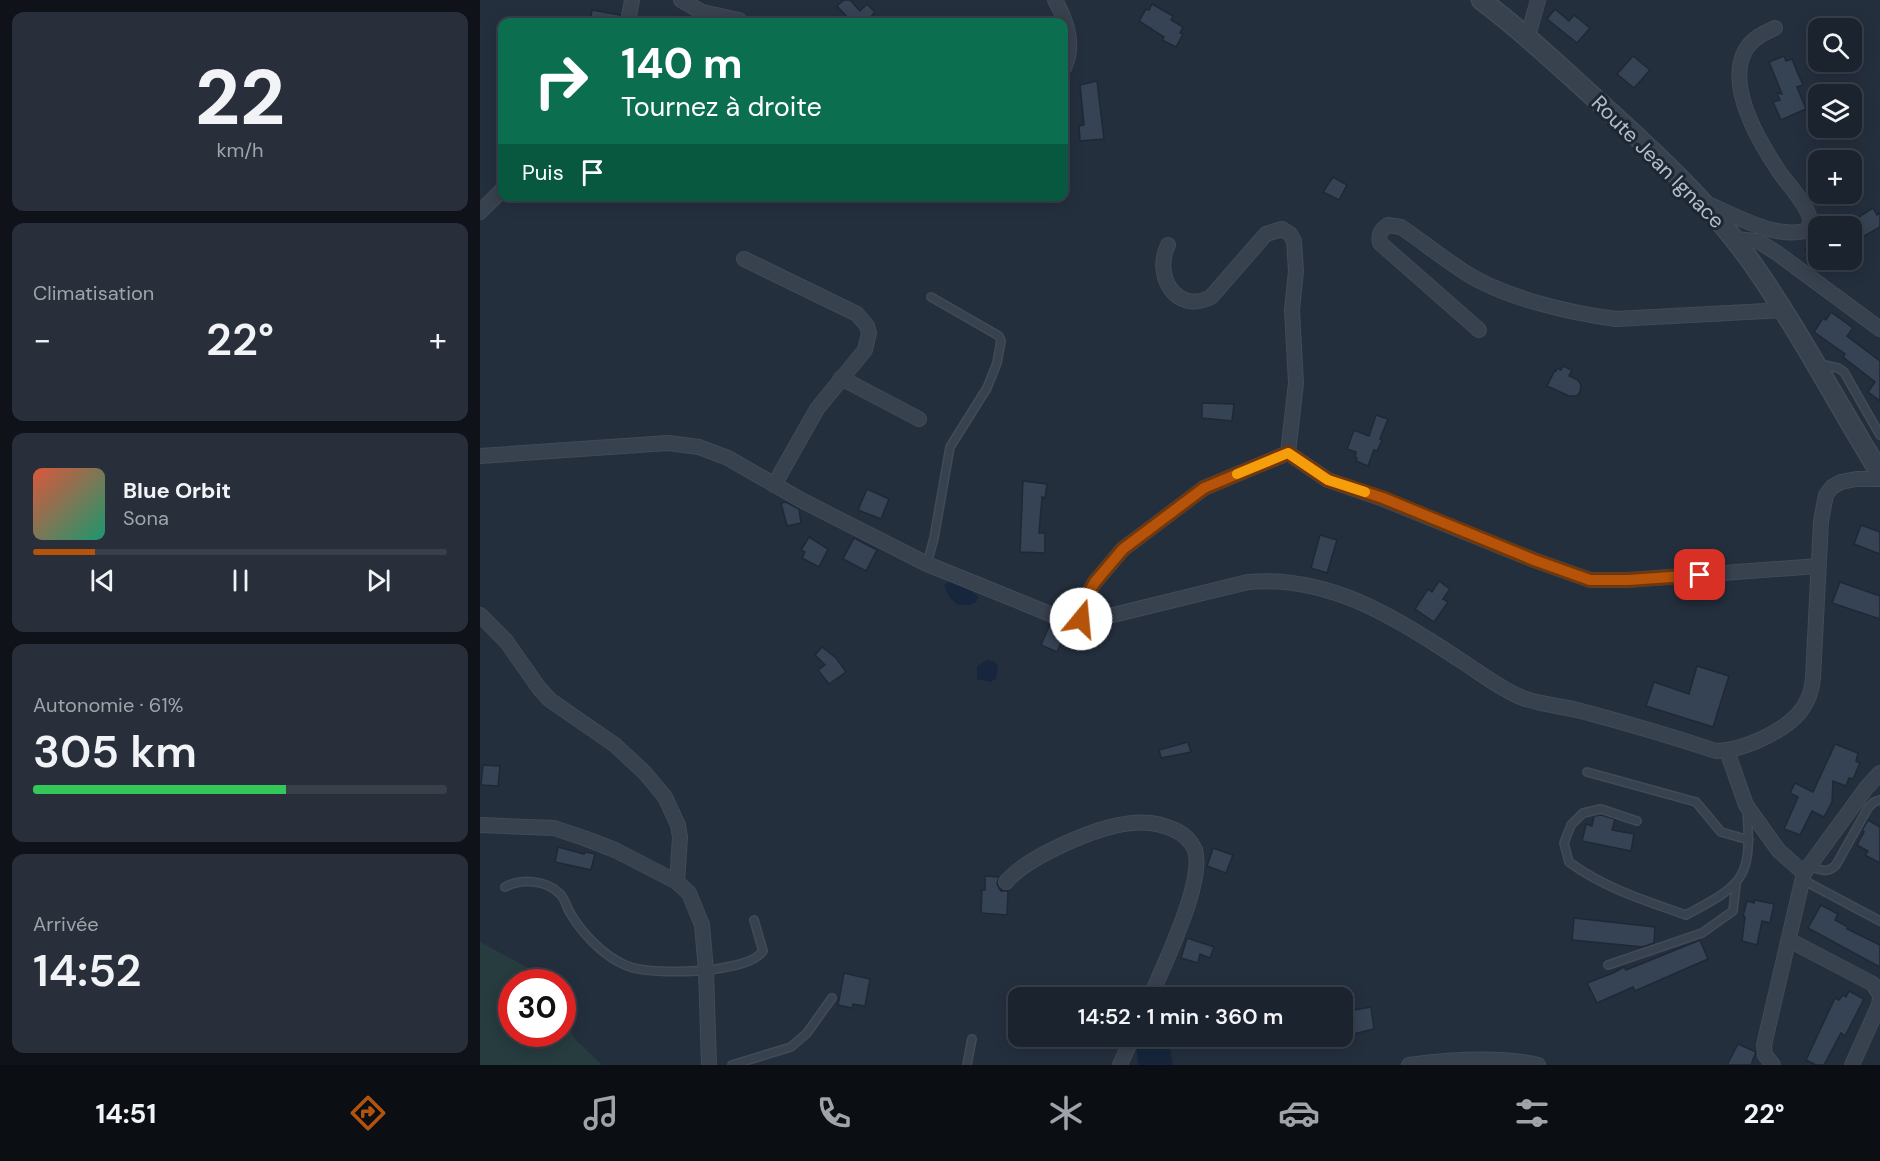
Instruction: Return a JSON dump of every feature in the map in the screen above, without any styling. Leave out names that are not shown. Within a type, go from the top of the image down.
[{"type":"street","points":[[629,18],[632,0]]},
{"type":"street","points":[[681,0],[702,12],[730,18]]},
{"type":"street","points":[[1055,0],[1063,18]]},
{"type":"street","name":"Route Jean Ignace","points":[[1481,0],[1528,36],[1703,201],[1784,310],[1880,473]]},
{"type":"street","points":[[1528,36],[1538,0]]},
{"type":"street","points":[[1703,201],[1779,233],[1795,234],[1805,231],[1810,224],[1809,215],[1779,171],[1750,120],[1740,90],[1739,69],[1747,48],[1757,37],[1775,28]]},
{"type":"street","points":[[1068,36],[1070,44],[1068,59]]},
{"type":"street","points":[[480,212],[498,194]]},
{"type":"street","points":[[1479,330],[1380,243],[1379,236],[1382,230],[1388,225],[1401,227],[1467,273],[1492,286],[1553,307],[1591,316],[1616,319],[1784,310]]},
{"type":"street","points":[[1168,245],[1163,263],[1166,283],[1172,292],[1187,300],[1203,301],[1211,297],[1266,234],[1282,230],[1290,234],[1294,241],[1296,271],[1292,310],[1296,383],[1288,453]]},
{"type":"street","points":[[1733,239],[1758,241],[1880,329]]},
{"type":"street","points":[[744,259],[857,314],[864,321],[869,333],[868,342],[860,357],[811,418],[774,485]]},
{"type":"street","points":[[842,378],[919,419]]},
{"type":"street","points":[[480,456],[677,444],[699,447],[728,458],[774,485],[927,564],[1054,616],[1098,618],[1135,611],[1248,582],[1269,580],[1329,590],[1387,614],[1502,687],[1524,698],[1578,710],[1716,751],[1745,747],[1781,727],[1799,712],[1807,701],[1812,690],[1821,521],[1826,495],[1832,487],[1841,482],[1856,479],[1880,479]]},
{"type":"street","points":[[1288,453],[1328,480],[1383,498],[1534,560],[1590,580],[1628,580],[1818,566]]},
{"type":"street","points":[[1081,619],[1085,599],[1095,582],[1123,549],[1204,488],[1288,453]]},
{"type":"street","points":[[480,615],[506,641],[550,700],[615,745],[645,773],[665,797],[678,825],[680,837],[677,882]]},
{"type":"street","points":[[1727,751],[1746,805],[1779,851],[1805,873]]},
{"type":"street","points":[[1773,1065],[1765,1055],[1764,1045],[1805,873],[1867,787],[1880,773]]},
{"type":"street","points":[[1006,882],[1024,864],[1079,837],[1131,822],[1154,823],[1187,836],[1195,850],[1196,858],[1192,892],[1155,987]]},
{"type":"street","points":[[480,825],[554,828],[615,850],[677,882],[689,893],[702,925],[709,1065]]},
{"type":"street","points":[[1789,940],[1873,984],[1880,996],[1879,1005],[1852,1065]]},
{"type":"street","points":[[1120,1065],[1128,1047]]},
{"type":"street","points":[[1408,1065],[1444,1062],[1524,1062],[1538,1065]]},
{"type":"lane","points":[[927,564],[934,538],[950,447],[987,388],[997,363],[1001,341],[999,336],[931,297]]},
{"type":"lane","points":[[1815,363],[1838,368],[1844,372],[1880,435]]},
{"type":"lane","points":[[1587,772],[1696,802],[1721,832],[1749,840]]},
{"type":"lane","points":[[1805,873],[1831,870],[1868,808],[1880,800]]},
{"type":"lane","points":[[1608,965],[1702,933],[1733,911],[1736,885],[1747,864],[1749,840],[1746,805]]},
{"type":"lane","points":[[1636,820],[1601,809],[1583,813],[1571,825],[1564,843],[1569,862],[1584,874],[1636,898],[1686,915],[1736,885]]},
{"type":"lane","points":[[1805,873],[1880,921]]},
{"type":"lane","points":[[505,887],[515,882],[528,881],[558,892],[584,932],[605,952],[626,966],[665,972],[706,970],[758,957],[763,951],[754,920]]},
{"type":"lane","points":[[732,1065],[791,1047],[807,1033],[832,998]]},
{"type":"lane","points":[[967,1065],[972,1039]]},
{"type":"green space","points":[[480,942],[530,969],[498,969],[498,1047],[576,1047],[576,1040],[602,1065],[480,1065]]},
{"type":"water","points":[[950,581],[967,586],[978,597],[977,601],[970,605],[958,605],[949,597],[944,585]]},
{"type":"water","points":[[987,660],[994,661],[998,666],[996,679],[990,682],[977,679],[977,666]]},
{"type":"water","points":[[1136,1047],[1170,1047],[1173,1065],[1138,1065]]},
{"type":"building","points":[[844,0],[850,0],[860,11],[867,4],[875,12],[870,18],[848,18],[837,6]]},
{"type":"building","points":[[1152,4],[1173,16],[1171,20],[1183,27],[1180,33],[1183,34],[1176,47],[1162,40],[1164,37],[1139,21]]},
{"type":"building","points":[[1555,9],[1569,21],[1574,15],[1590,28],[1577,43],[1547,19]]},
{"type":"building","points":[[592,10],[620,15],[620,18],[591,18]]},
{"type":"building","points":[[1633,56],[1650,70],[1634,88],[1617,74]]},
{"type":"building","points":[[1784,56],[1786,61],[1792,59],[1803,85],[1797,87],[1806,109],[1781,120],[1773,102],[1780,100],[1777,93],[1782,94],[1769,62]]},
{"type":"building","points":[[1097,81],[1104,139],[1080,141],[1079,126],[1084,125],[1080,85]]},
{"type":"building","points":[[1333,177],[1347,185],[1339,200],[1323,192]]},
{"type":"building","points":[[1873,208],[1877,215],[1880,213],[1880,227],[1862,237],[1860,216]]},
{"type":"building","points":[[1831,312],[1853,328],[1847,336],[1880,361],[1880,401],[1868,392],[1875,382],[1843,357],[1845,354],[1814,332],[1823,318],[1826,320]]},
{"type":"building","points":[[1563,366],[1572,370],[1569,376],[1578,380],[1581,385],[1577,396],[1569,396],[1547,386],[1555,370],[1557,368],[1561,370]]},
{"type":"building","points":[[1202,403],[1234,404],[1232,421],[1202,418]]},
{"type":"building","points":[[1376,415],[1388,419],[1380,439],[1382,440],[1377,451],[1374,450],[1368,466],[1356,461],[1356,452],[1347,449],[1354,430],[1369,436]]},
{"type":"building","points":[[1023,481],[1047,484],[1045,498],[1042,497],[1039,533],[1045,533],[1045,553],[1020,552]]},
{"type":"building","points":[[867,489],[889,499],[881,519],[858,510]]},
{"type":"building","points":[[786,502],[799,509],[801,523],[787,526],[781,503]]},
{"type":"building","points":[[1861,525],[1880,532],[1880,554],[1854,544]]},
{"type":"building","points":[[1320,535],[1337,540],[1327,573],[1311,568]]},
{"type":"building","points":[[809,537],[828,549],[819,567],[802,558],[805,552],[801,550]]},
{"type":"building","points":[[854,538],[877,550],[866,571],[843,559]]},
{"type":"building","points":[[1439,581],[1450,589],[1443,599],[1448,602],[1434,622],[1415,609],[1428,589],[1432,592]]},
{"type":"building","points":[[1840,582],[1880,596],[1880,619],[1832,603]]},
{"type":"building","points":[[1050,624],[1068,627],[1057,652],[1041,645]]},
{"type":"building","points":[[822,647],[836,658],[846,672],[829,684],[818,670],[825,665],[815,655]]},
{"type":"building","points":[[1697,666],[1729,676],[1713,727],[1646,706],[1654,682],[1689,694]]},
{"type":"building","points":[[1188,742],[1191,752],[1161,758],[1159,750]]},
{"type":"building","points":[[1835,744],[1858,753],[1856,761],[1860,763],[1853,779],[1849,778],[1846,786],[1833,781],[1832,802],[1824,817],[1812,811],[1800,835],[1784,829],[1798,797],[1790,793],[1795,783],[1813,792]]},
{"type":"building","points":[[483,765],[500,766],[498,786],[481,785]]},
{"type":"building","points":[[1601,815],[1615,819],[1612,830],[1634,834],[1631,851],[1582,841],[1586,824],[1592,826],[1594,816]]},
{"type":"building","points":[[1868,820],[1880,827],[1880,863],[1865,855],[1868,851],[1857,845]]},
{"type":"building","points":[[558,847],[584,854],[585,852],[595,854],[591,870],[555,862]]},
{"type":"building","points":[[1213,848],[1233,855],[1226,873],[1207,866]]},
{"type":"building","points":[[985,876],[999,877],[997,884],[999,888],[1001,891],[1008,891],[1007,915],[981,913]]},
{"type":"building","points":[[1755,900],[1774,904],[1770,923],[1762,921],[1757,945],[1742,941],[1745,917],[1743,916],[1747,901],[1754,903]]},
{"type":"building","points":[[1821,905],[1838,914],[1835,920],[1848,927],[1847,929],[1880,945],[1880,967],[1808,928]]},
{"type":"building","points":[[1574,918],[1655,927],[1654,943],[1643,947],[1572,940]]},
{"type":"building","points":[[1187,938],[1214,947],[1210,958],[1200,954],[1198,963],[1181,958]]},
{"type":"building","points":[[1700,940],[1708,959],[1635,991],[1633,987],[1597,1003],[1587,983],[1624,967],[1626,970]]},
{"type":"building","points":[[844,973],[870,979],[865,1006],[853,1004],[852,1008],[838,1005]]},
{"type":"building","points":[[1849,991],[1864,999],[1845,1036],[1841,1033],[1824,1065],[1816,1065],[1806,1060],[1835,998],[1839,1000],[1843,995],[1846,997]]},
{"type":"building","points":[[1371,1007],[1374,1029],[1353,1034],[1354,1010]]},
{"type":"building","points":[[1738,1044],[1756,1052],[1751,1065],[1727,1065]]},
{"type":"slow traffic","points":[[1237,474],[1288,453],[1328,480],[1365,492]]},
{"type":"route","points":[[1081,619],[1085,599],[1095,582],[1123,549],[1204,488],[1288,453],[1328,480],[1383,498],[1534,560],[1590,580],[1700,575]]}]
